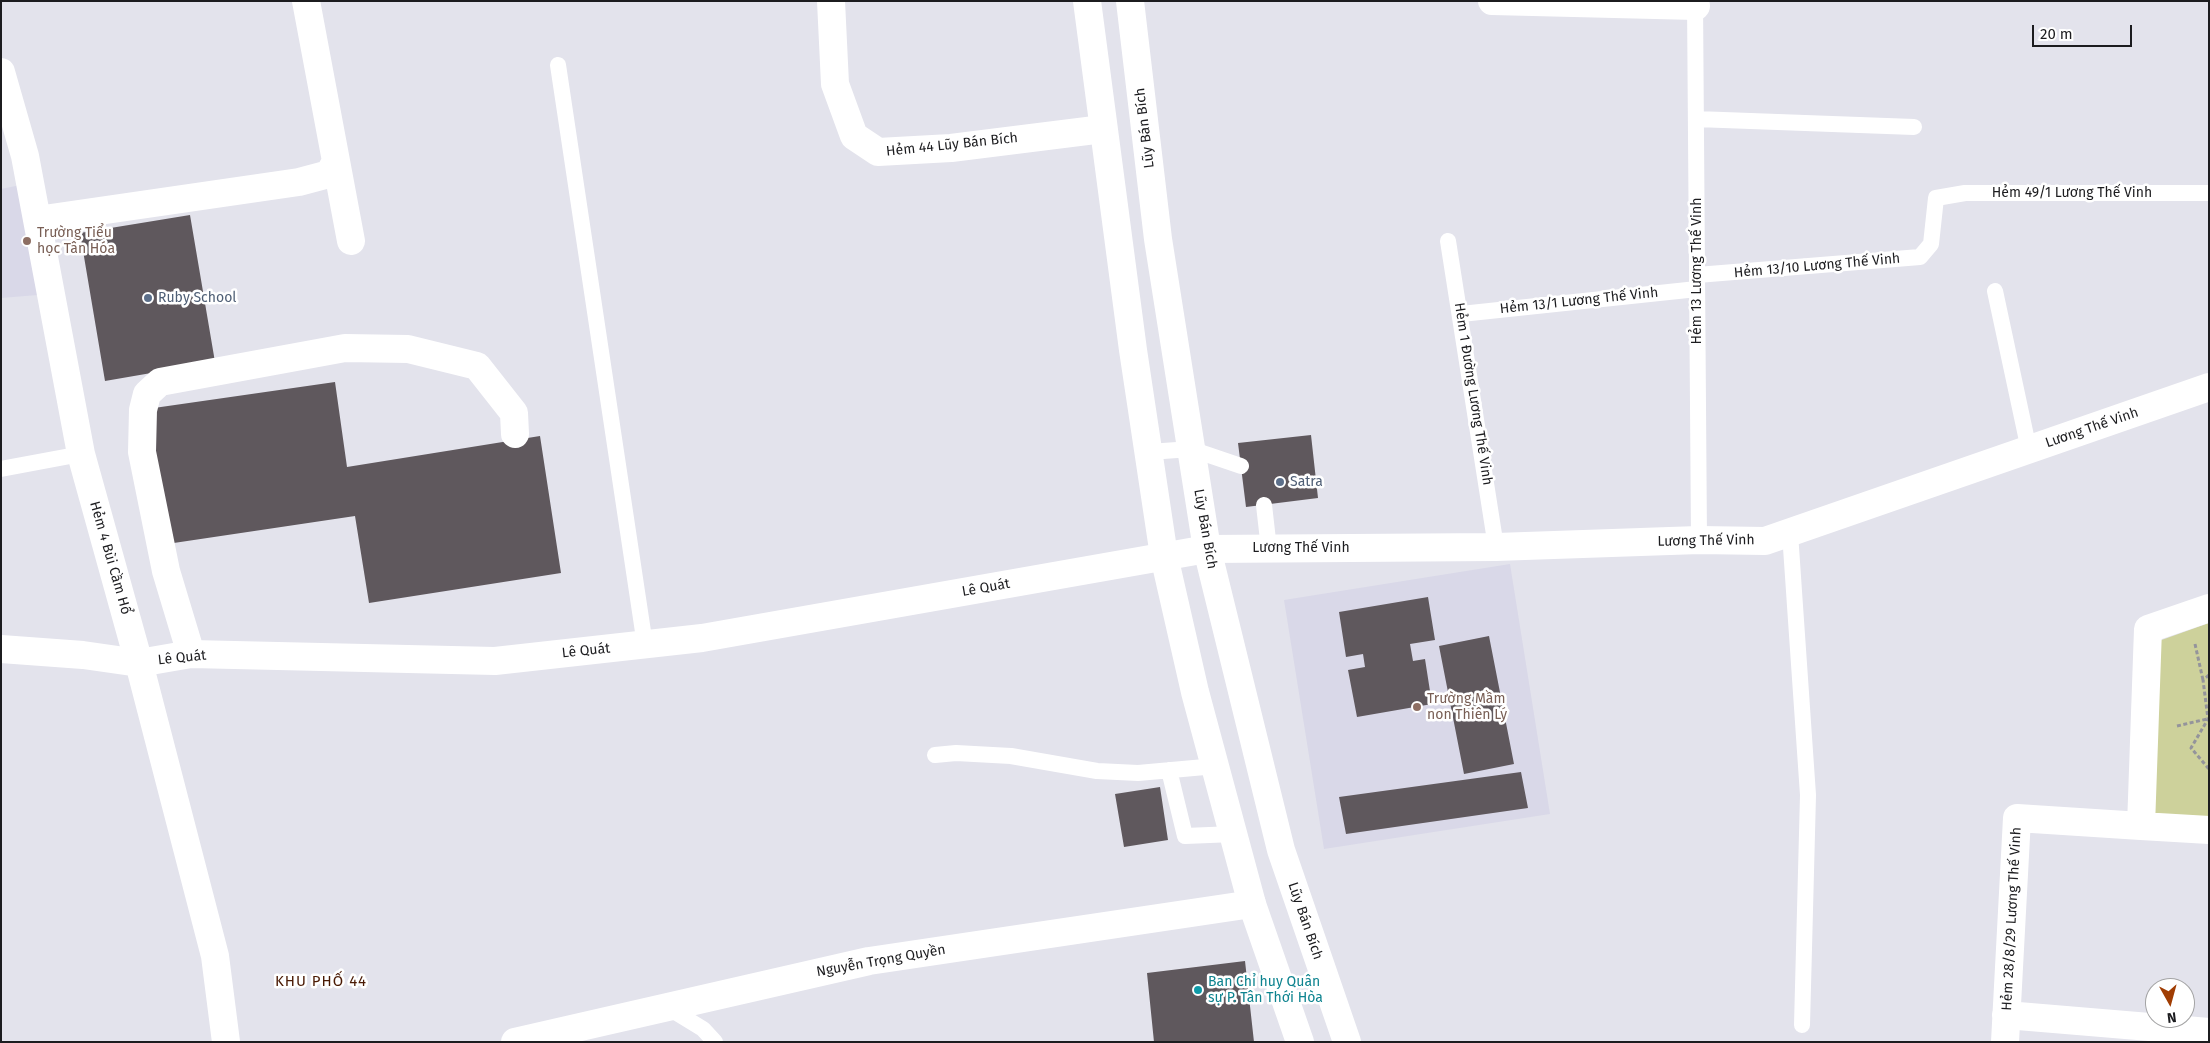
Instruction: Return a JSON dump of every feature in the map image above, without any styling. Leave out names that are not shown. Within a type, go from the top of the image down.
[{"type":"street","points":[[306,1],[335,163],[352,241]]},
{"type":"street","name":"Hẻm 44 Lũy Bán Bích","points":[[831,1],[835,84],[854,136],[878,152],[951,148],[1103,129]]},
{"type":"street","points":[[1087,1],[1103,129],[1164,556],[1195,692],[1252,904],[1300,1042]]},
{"type":"street","name":"Lũy Bán Bích","points":[[1130,1],[1158,240],[1207,549],[1281,850],[1347,1042]]},
{"type":"street","points":[[1492,1],[1696,4]]},
{"type":"street","name":"Hẻm 4 Bùi Cầm Hổ","points":[[1,72],[25,156],[81,454],[140,663],[215,956],[226,1042]]},
{"type":"street","points":[[37,220],[299,182],[330,174],[335,163]]},
{"type":"street","points":[[191,654],[166,571],[142,452],[143,410],[147,394],[160,382],[345,348],[408,349],[478,366],[514,412],[515,434]]},
{"type":"street","name":"Lương Thế Vinh","points":[[1164,556],[1207,549],[1496,547],[1699,540],[1765,541],[2209,387]]},
{"type":"street","name":"Lê Quát","points":[[1,649],[83,655],[140,663],[191,654],[495,661],[702,638],[1164,556]]},
{"type":"street","points":[[2209,608],[2148,629],[2140,826],[2209,830]]},
{"type":"street","name":"Hẻm 28/8/29 Lương Thế Vinh","points":[[2006,1029],[2017,818],[2140,826]]},
{"type":"street","name":"Nguyễn Trọng Quyền","points":[[518,1041],[869,961],[1252,904]]},
{"type":"street","points":[[2006,1029],[2209,1032]]},
{"type":"lane","name":"Hẻm 13 Lương Thế Vinh","points":[[1696,4],[1699,540]]},
{"type":"lane","points":[[558,65],[645,645]]},
{"type":"lane","points":[[1696,119],[1914,127]]},
{"type":"lane","name":"Hẻm 49/1 Lương Thế Vinh","points":[[1931,244],[1936,198],[1966,193],[2209,193]]},
{"type":"lane","name":"Hẻm 1 Đường Lương Thế Vinh","points":[[1448,241],[1461,314],[1496,547]]},
{"type":"lane","name":"Hẻm 13/10 Lương Thế Vinh","points":[[1697,282],[1920,257],[1931,244]]},
{"type":"lane","name":"Hẻm 13/1 Lương Thế Vinh","points":[[1461,314],[1697,282]]},
{"type":"lane","points":[[1995,291],[2028,450]]},
{"type":"lane","points":[[1149,452],[1191,449],[1241,466]]},
{"type":"lane","points":[[1,469],[81,454]]},
{"type":"lane","points":[[1264,504],[1270,549]]},
{"type":"lane","points":[[1790,533],[1808,795],[1802,1025]]},
{"type":"lane","points":[[935,755],[956,753],[1010,756],[1097,771],[1138,773],[1216,766]]},
{"type":"lane","points":[[1170,770],[1185,836],[1234,834]]},
{"type":"lane","points":[[667,1007],[703,1029],[714,1042]]},
{"type":"path","points":[[2192,636],[2203,680],[2208,719],[2191,748],[2209,769]]},
{"type":"path","points":[[2203,680],[2209,675]]},
{"type":"path","points":[[2171,727],[2208,719]]},
{"type":"shaded area","name":"Trường Tiểu học Tân Hóa","points":[[40,181],[62,293],[1,298],[1,189]]},
{"type":"shaded area","name":"Trường Mầm non Thiên Lý","points":[[1510,564],[1550,814],[1324,849],[1284,600]]},
{"type":"green space","points":[[2209,623],[2209,826],[2151,825],[2156,642]]},
{"type":"building","name":"Ruby School","points":[[190,215],[215,362],[105,381],[80,233]]},
{"type":"building","points":[[335,382],[347,467],[540,436],[561,573],[369,603],[355,516],[167,544],[147,409]]},
{"type":"building","name":"Satra","points":[[1311,435],[1318,498],[1246,507],[1238,443]]},
{"type":"building","points":[[1428,597],[1435,640],[1410,644],[1413,661],[1425,659],[1432,704],[1357,717],[1348,670],[1365,667],[1363,654],[1346,657],[1339,612]]},
{"type":"building","points":[[1489,636],[1514,764],[1464,774],[1439,646]]},
{"type":"building","points":[[1521,772],[1528,808],[1346,834],[1339,797]]},
{"type":"building","points":[[1160,787],[1168,840],[1124,847],[1115,794]]},
{"type":"building","name":"Ban Chỉ huy Quân sự P. Tân Thới Hòa","points":[[1245,961],[1254,1042],[1154,1042],[1147,973]]},
{"type":"place","name":"Trường Tiểu học Tân Hóa","points":[[27,241]]},
{"type":"place","name":"Ruby School","points":[[148,298]]},
{"type":"place","name":"Satra","points":[[1280,482]]},
{"type":"place","name":"Trường Mầm non Thiên Lý","points":[[1417,707]]},
{"type":"place","name":"Ban Chỉ huy Quân sự P. Tân Thới Hòa","points":[[1198,990]]},
{"type":"district","name":"KHU PHỐ 44","points":[[321,982]]}]
